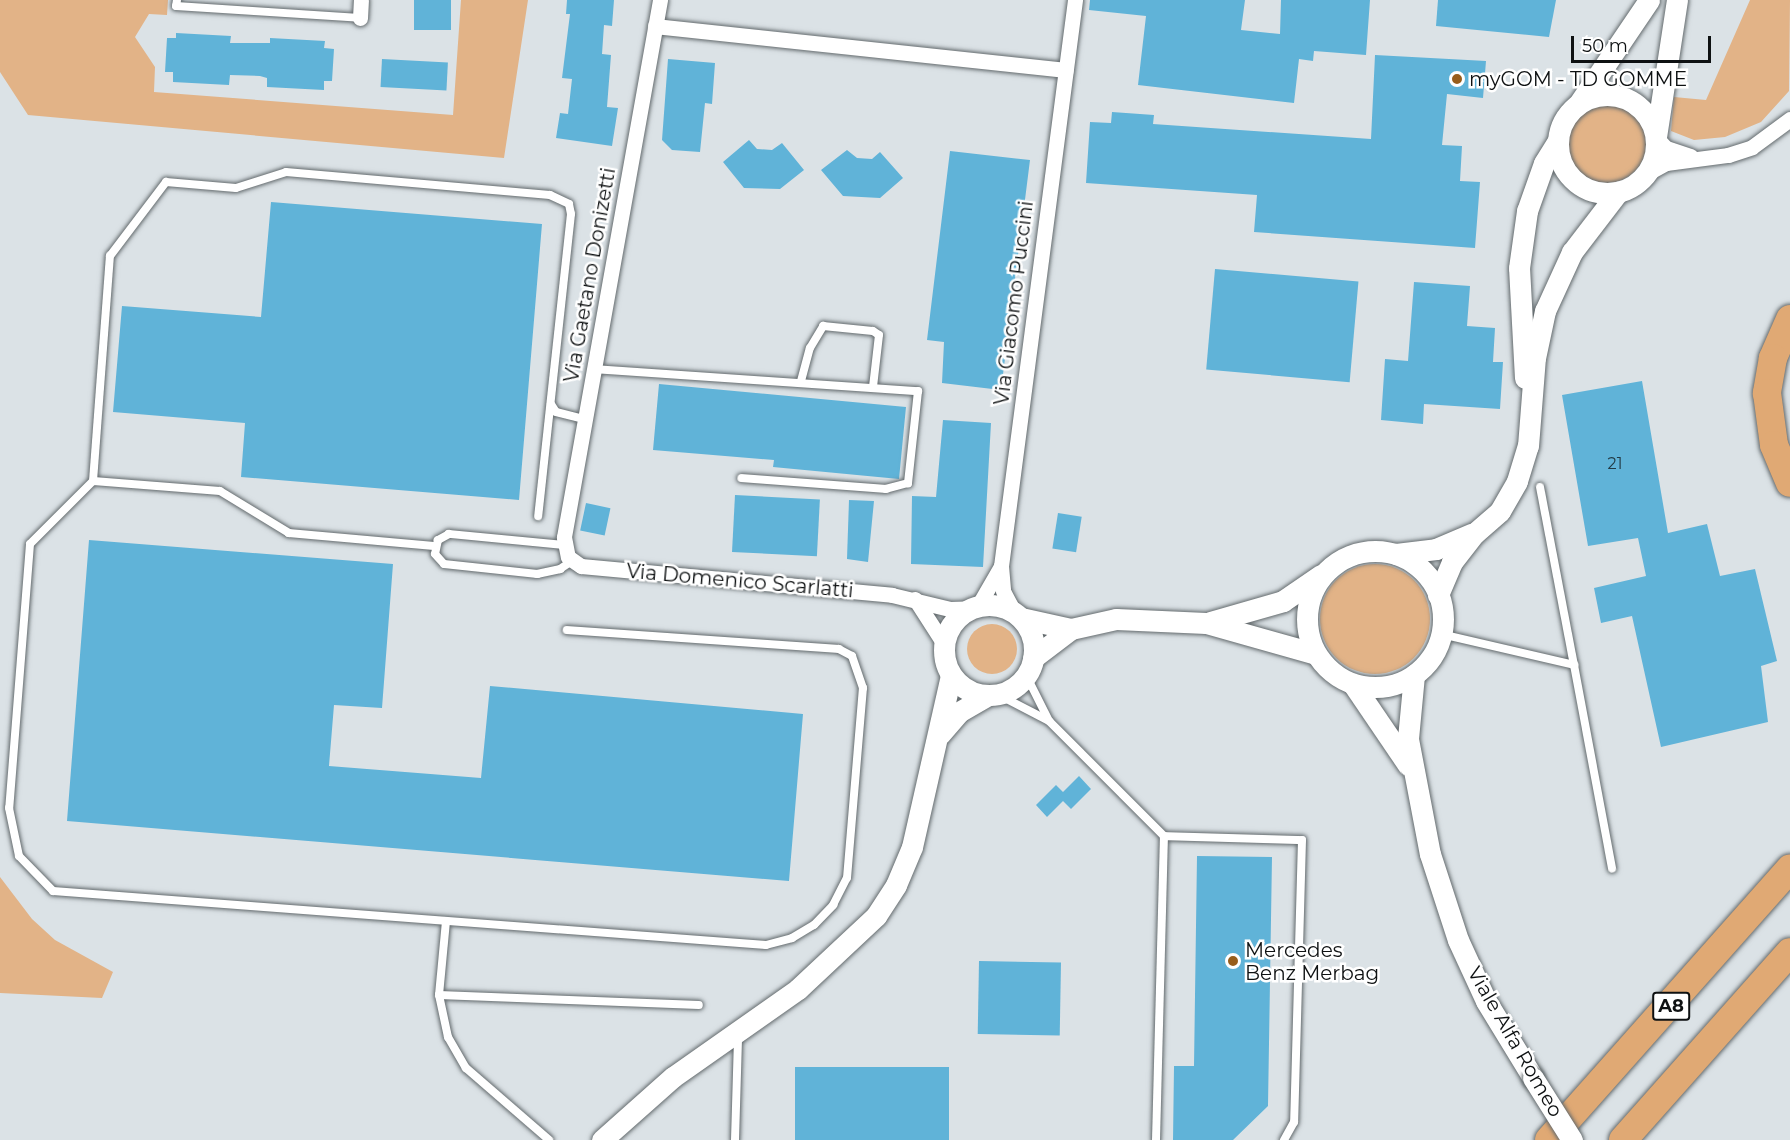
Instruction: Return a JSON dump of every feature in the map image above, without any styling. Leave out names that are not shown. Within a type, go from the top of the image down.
[{"type":"highway","points":[[1790,319],[1773,358],[1767,393],[1773,445],[1790,483]]},
{"type":"highway","name":"A8","points":[[1549,1140],[1790,869]]},
{"type":"highway","name":"A8","points":[[1623,1140],[1790,952]]},
{"type":"main road","points":[[1580,102],[1649,0]]},
{"type":"main road","points":[[1324,573],[1312,591],[1307,612],[1308,634],[1316,654],[1338,677],[1353,684],[1384,687],[1414,675],[1426,664],[1441,634],[1438,595],[1452,561],[1475,533],[1500,511],[1517,481],[1528,446],[1535,358],[1545,311],[1572,252],[1618,192],[1646,174],[1654,156],[1668,41],[1682,6]]},
{"type":"main road","points":[[1530,421],[1521,344],[1519,268],[1527,211],[1544,163],[1557,142],[1568,112],[1580,102],[1595,95],[1628,99],[1641,108],[1656,137]]},
{"type":"main road","points":[[1557,142],[1559,158],[1576,183],[1589,190],[1618,192]]},
{"type":"main road","points":[[1206,623],[1283,601],[1357,553],[1396,554],[1436,549],[1475,533]]},
{"type":"main road","points":[[1396,554],[1421,570],[1438,595]]},
{"type":"main road","points":[[602,1140],[673,1077],[798,989],[876,916],[896,885],[912,847],[940,735],[951,675],[944,644],[955,620],[975,607],[1003,607],[1018,615],[1071,629],[1116,619],[1206,623],[1316,654]]},
{"type":"main road","points":[[1018,615],[1029,630],[1030,667]]},
{"type":"main road","points":[[940,735],[959,712],[993,694],[1016,686],[1030,667],[1071,629]]},
{"type":"main road","points":[[951,675],[961,686],[993,694]]},
{"type":"main road","name":"Viale Alfa Romeo","points":[[1414,675],[1408,720],[1412,770],[1430,854],[1458,940],[1486,1001],[1572,1140]]},
{"type":"main road","name":"Viale Alfa Romeo","points":[[1353,684],[1412,770]]},
{"type":"street","points":[[360,18],[361,0]]},
{"type":"street","name":"Via Gaetano Donizetti","points":[[568,554],[593,369],[660,0]]},
{"type":"street","name":"Via Giacomo Puccini","points":[[975,607],[1001,566],[1075,0]]},
{"type":"street","points":[[656,26],[1066,70]]},
{"type":"street","points":[[1646,174],[1666,163],[1694,157],[1728,154],[1752,147],[1790,119]]},
{"type":"street","points":[[1656,137],[1666,148],[1694,157]]},
{"type":"street","name":"Via Domenico Scarlatti","points":[[568,554],[581,566],[915,599],[950,609],[975,607]]},
{"type":"street","points":[[1001,566],[1003,591],[1018,615]]},
{"type":"street","points":[[915,599],[944,644]]},
{"type":"lane","points":[[177,0],[176,6],[360,18]]},
{"type":"lane","points":[[538,516],[571,214],[562,200],[550,195],[286,172],[236,188],[166,182],[110,256],[93,481],[30,544],[9,808],[19,856],[53,891],[766,945],[792,938],[814,925],[833,905],[847,878],[863,688],[852,656],[839,649],[567,630]]},
{"type":"lane","points":[[801,381],[810,348],[823,326],[873,331],[879,335],[873,387]]},
{"type":"lane","points":[[593,369],[801,381],[918,391],[908,483],[886,489],[741,478]]},
{"type":"lane","points":[[550,402],[556,412],[585,419]]},
{"type":"lane","points":[[93,481],[220,491],[289,534],[434,546],[449,534],[568,554],[560,569],[537,574],[444,564],[437,560],[434,546]]},
{"type":"lane","points":[[1540,487],[1612,868]]},
{"type":"lane","points":[[1441,634],[1574,665]]},
{"type":"lane","points":[[1030,667],[1049,721]]},
{"type":"lane","points":[[993,694],[1049,721],[1164,836],[1302,840],[1294,1122],[1284,1140]]},
{"type":"lane","points":[[1156,1140],[1164,836]]},
{"type":"lane","points":[[446,921],[439,995],[448,1037],[466,1068],[549,1140]]},
{"type":"lane","points":[[439,995],[699,1005]]},
{"type":"lane","points":[[735,1140],[738,1032]]},
{"type":"shaded area","points":[[0,0],[168,0],[167,15],[149,14],[135,37],[155,67],[154,92],[453,115],[461,0],[528,0],[504,158],[28,115],[0,72]]},
{"type":"shaded area","points":[[1750,0],[1790,0],[1789,91],[1761,122],[1725,137],[1694,140],[1671,131],[1674,97],[1706,100]]},
{"type":"shaded area","points":[[1599,105],[1615,105],[1629,111],[1640,122],[1646,136],[1646,152],[1640,166],[1629,177],[1615,183],[1599,183],[1585,177],[1574,166],[1568,152],[1568,136],[1574,122],[1585,111]]},
{"type":"shaded area","points":[[1375,564],[1396,568],[1414,580],[1426,598],[1430,619],[1426,640],[1414,658],[1396,670],[1375,674],[1354,670],[1336,658],[1324,640],[1320,619],[1324,598],[1336,580],[1354,568]]},
{"type":"shaded area","points":[[987,624],[997,624],[1010,631],[1017,644],[1017,654],[1010,667],[997,674],[987,674],[978,670],[971,663],[967,654],[967,644],[971,635],[978,628]]},
{"type":"shaded area","points":[[0,877],[32,919],[55,940],[113,972],[102,998],[0,993]]},
{"type":"building","points":[[414,0],[451,0],[451,30],[414,30]]},
{"type":"building","points":[[567,0],[614,0],[612,26],[604,25],[602,54],[611,55],[607,107],[618,108],[612,146],[556,138],[560,113],[568,114],[572,79],[562,78],[570,14],[566,14]]},
{"type":"building","points":[[1090,0],[1245,0],[1241,30],[1280,34],[1281,0],[1370,0],[1366,55],[1314,51],[1313,61],[1299,59],[1294,103],[1138,85],[1146,16],[1089,10]]},
{"type":"building","points":[[1438,0],[1556,0],[1549,37],[1436,26]]},
{"type":"building","points":[[176,33],[231,36],[230,43],[270,43],[270,38],[325,41],[324,48],[334,49],[332,81],[324,81],[324,90],[267,87],[267,78],[260,76],[230,75],[229,85],[173,82],[173,72],[165,72],[167,38],[176,38]]},
{"type":"building","points":[[1375,55],[1486,61],[1483,98],[1447,94],[1442,145],[1462,146],[1460,181],[1480,182],[1475,248],[1254,232],[1257,195],[1086,183],[1090,122],[1111,123],[1112,112],[1154,115],[1153,124],[1371,139]]},
{"type":"building","points":[[382,59],[448,62],[446,90],[381,87]]},
{"type":"building","points":[[668,59],[715,63],[712,104],[705,103],[700,152],[672,150],[662,140]]},
{"type":"building","points":[[749,140],[757,149],[772,150],[782,143],[804,170],[780,189],[744,188],[723,162]]},
{"type":"building","points":[[847,150],[857,158],[872,159],[880,152],[903,178],[880,198],[843,196],[821,170]]},
{"type":"building","points":[[950,151],[1030,160],[1001,390],[942,383],[944,342],[927,340]]},
{"type":"building","points":[[271,202],[542,224],[519,500],[241,477],[245,423],[113,412],[122,306],[261,317]]},
{"type":"building","points":[[1215,269],[1358,282],[1350,382],[1206,370]]},
{"type":"building","points":[[1414,282],[1470,286],[1467,326],[1495,328],[1493,362],[1503,362],[1500,409],[1424,404],[1423,424],[1381,420],[1385,359],[1408,361]]},
{"type":"building","points":[[1642,381],[1668,533],[1707,524],[1720,576],[1755,569],[1777,661],[1761,666],[1768,722],[1661,747],[1632,616],[1601,623],[1594,588],[1646,576],[1638,538],[1588,546],[1562,395]]},
{"type":"building","points":[[659,384],[906,407],[899,479],[773,467],[774,460],[653,450]]},
{"type":"building","points":[[943,420],[991,423],[983,567],[911,564],[912,496],[936,497]]},
{"type":"building","points":[[735,495],[820,499],[817,556],[732,552]]},
{"type":"building","points":[[849,500],[874,501],[868,562],[847,559]]},
{"type":"building","points":[[586,503],[610,508],[605,536],[580,530]]},
{"type":"building","points":[[1058,513],[1082,517],[1076,552],[1052,549]]},
{"type":"building","points":[[89,540],[393,564],[382,708],[334,705],[329,766],[481,778],[490,686],[803,714],[789,881],[67,821]]},
{"type":"building","points":[[1079,776],[1091,789],[1071,809],[1063,801],[1047,817],[1036,805],[1056,785],[1063,792]]},
{"type":"building","name":"Mercedes Benz Merbag","points":[[1197,856],[1272,857],[1268,1106],[1233,1140],[1173,1140],[1174,1066],[1194,1066]]},
{"type":"building","points":[[979,961],[1061,962],[1060,1035],[978,1034]]},
{"type":"building","points":[[795,1067],[949,1067],[949,1140],[795,1140]]},
{"type":"place","name":"myGOM - TD GOMME","points":[[1457,79]]},
{"type":"place","name":"Mercedes Benz Merbag","points":[[1233,961]]}]
